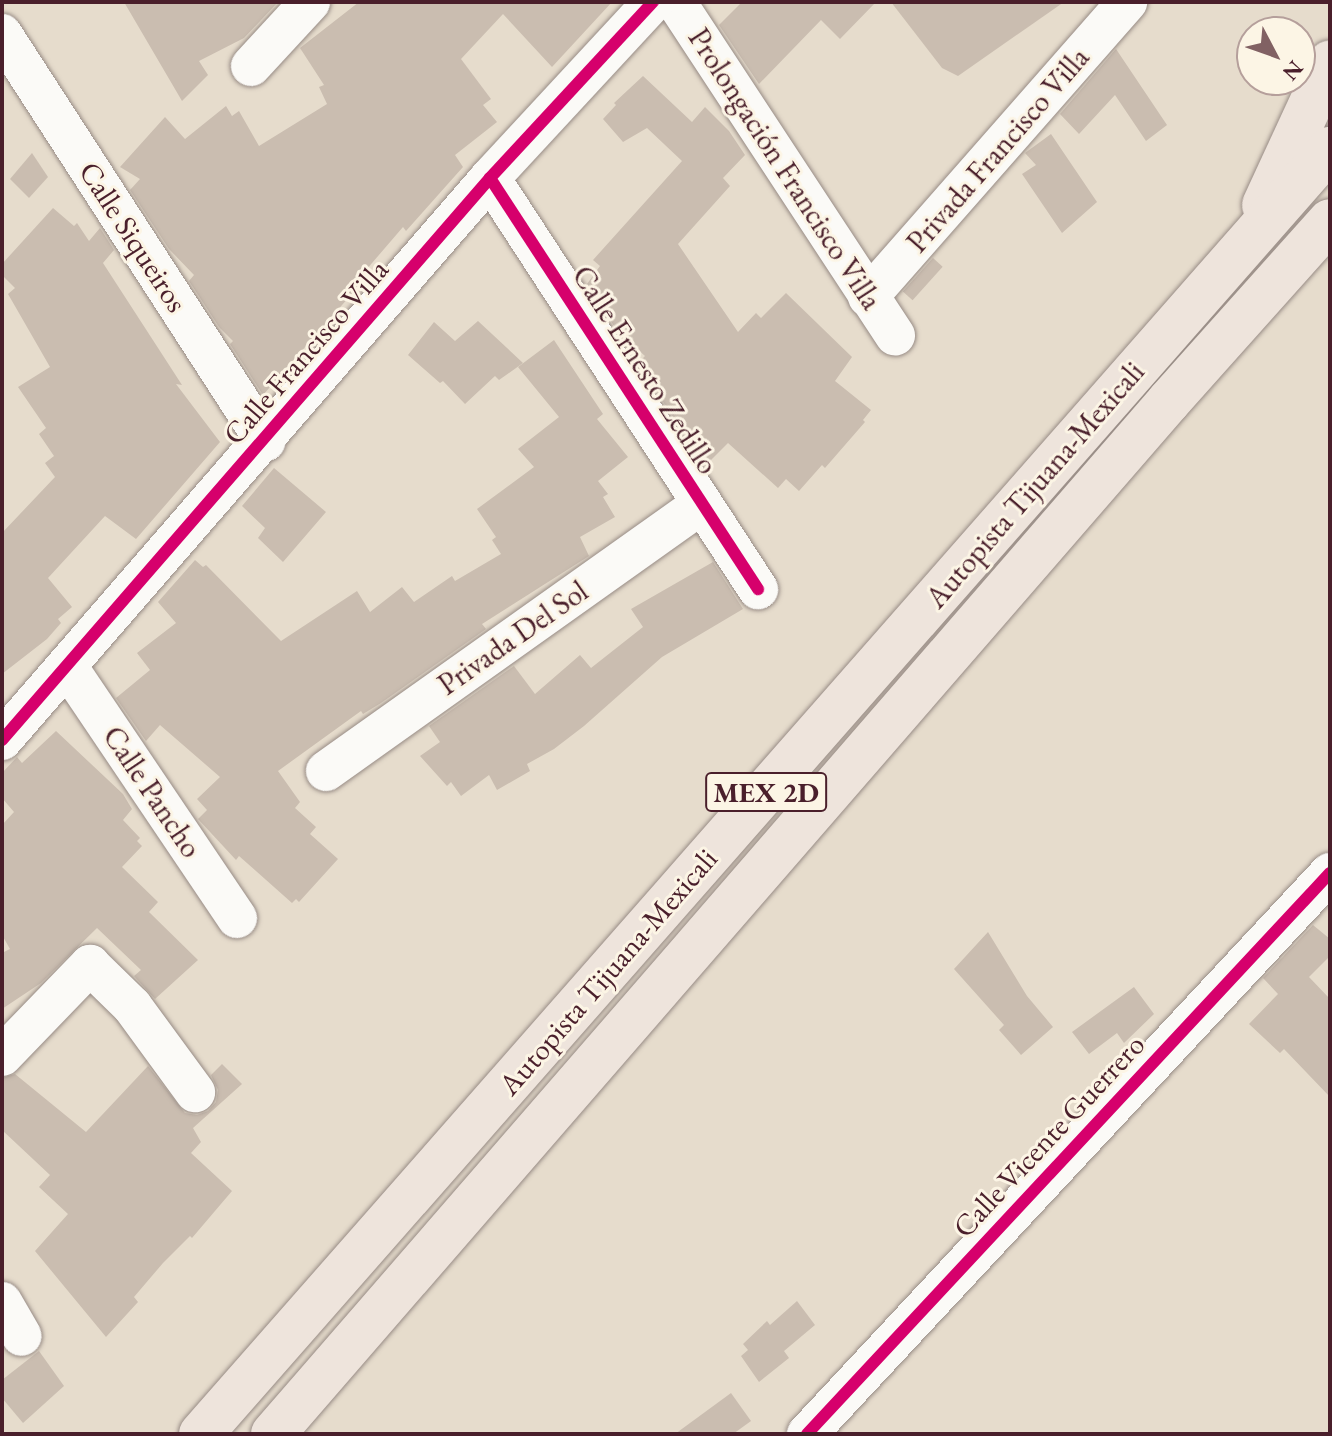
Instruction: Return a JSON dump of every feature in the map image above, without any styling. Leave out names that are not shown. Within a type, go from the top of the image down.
[{"type":"highway","points":[[1248,240],[1330,62]]},
{"type":"highway","name":"Autopista Tijuana-Mexicali","points":[[201,1434],[1330,149]]},
{"type":"highway","name":"Autopista Tijuana-Mexicali","points":[[273,1434],[1148,425],[1330,221]]},
{"type":"street","points":[[251,66],[310,2]]},
{"type":"street","name":"Calle Francisco Villa","points":[[2,740],[265,441],[490,178],[653,2]]},
{"type":"street","name":"Prolongación Francisco Villa","points":[[676,2],[895,335]]},
{"type":"street","name":"Privada Francisco Villa","points":[[868,297],[1127,2]]},
{"type":"street","name":"Calle Siqueiros","points":[[2,34],[265,441]]},
{"type":"street","name":"Calle Ernesto Zedillo","points":[[490,178],[700,505],[758,589]]},
{"type":"street","name":"Privada Del Sol","points":[[326,771],[700,505]]},
{"type":"street","name":"Calle Pancho","points":[[67,666],[237,918]]},
{"type":"street","name":"Calle Vicente Guerrero","points":[[807,1434],[1330,873]]},
{"type":"street","points":[[2,1056],[90,965],[132,1006],[195,1092]]},
{"type":"street","points":[[2,1302],[22,1336]]},
{"type":"building","points":[[124,2],[278,2],[244,38],[199,61],[208,75],[182,101]]},
{"type":"building","points":[[359,2],[612,2],[552,67],[503,14],[461,59],[491,99],[483,105],[497,122],[455,155],[463,167],[406,231],[403,227],[360,277],[364,280],[263,395],[230,344],[233,341],[219,327],[189,281],[194,275],[169,249],[130,190],[140,179],[120,167],[165,117],[185,139],[226,106],[232,116],[239,111],[259,146],[327,104],[319,87],[324,85],[300,48]]},
{"type":"building","points":[[742,2],[876,2],[840,39],[821,20],[759,84],[719,25]]},
{"type":"building","points":[[891,2],[1064,2],[958,76],[942,68]]},
{"type":"building","points":[[1116,49],[1167,125],[1146,141],[1115,95],[1079,134],[1060,114]]},
{"type":"building","points":[[643,76],[692,122],[705,107],[729,131],[745,155],[723,178],[730,186],[678,244],[738,332],[756,313],[761,318],[786,293],[852,357],[835,381],[871,410],[863,420],[865,422],[825,468],[822,465],[799,491],[786,479],[778,488],[728,443],[710,461],[677,423],[638,363],[645,356],[618,332],[587,284],[600,266],[593,260],[682,161],[647,128],[623,142],[603,119],[616,105],[614,103]]},
{"type":"building","points":[[1051,134],[1097,202],[1062,233],[1022,174],[1036,165],[1025,153]]},
{"type":"building","points":[[32,153],[48,177],[29,198],[10,179]]},
{"type":"building","points":[[53,208],[74,226],[77,223],[89,241],[100,228],[114,250],[103,263],[182,385],[176,384],[220,442],[136,539],[105,516],[48,578],[72,607],[58,619],[61,623],[47,639],[2,674],[2,533],[55,477],[45,463],[54,456],[39,434],[46,428],[18,387],[50,367],[8,294],[15,288],[2,275],[2,264]]},
{"type":"building","points":[[933,258],[943,267],[913,300],[903,291]]},
{"type":"building","points":[[478,321],[523,363],[499,380],[495,376],[465,404],[443,381],[440,383],[408,355],[434,322],[455,341]]},
{"type":"building","points":[[554,340],[603,414],[597,419],[628,457],[598,481],[608,494],[603,497],[615,517],[580,537],[589,556],[482,624],[486,629],[381,703],[363,714],[361,711],[278,771],[300,802],[295,808],[316,827],[310,834],[338,859],[299,902],[296,899],[292,903],[239,856],[236,860],[198,819],[207,810],[197,799],[220,777],[160,725],[146,741],[116,698],[150,670],[137,653],[176,623],[158,602],[195,560],[203,567],[206,565],[281,641],[357,591],[370,612],[402,587],[414,602],[452,576],[455,581],[501,554],[492,540],[496,537],[477,509],[534,467],[518,449],[559,417],[518,367]]},
{"type":"building","points":[[274,468],[326,512],[283,562],[258,538],[265,528],[242,506]]},
{"type":"building","points":[[713,562],[743,609],[662,657],[584,726],[554,749],[527,764],[530,771],[497,790],[489,775],[461,796],[451,782],[447,786],[420,756],[440,742],[429,726],[514,666],[535,694],[580,655],[591,668],[643,627],[631,609]]},
{"type":"building","points":[[56,731],[123,794],[132,809],[123,820],[140,838],[137,841],[142,846],[122,867],[158,902],[149,912],[198,960],[155,999],[134,976],[141,970],[97,928],[41,983],[2,1009],[2,953],[10,949],[2,935],[2,825],[14,812],[2,798],[2,773],[17,757],[22,763]]},
{"type":"building","points":[[1313,925],[1330,939],[1330,956],[1309,977],[1330,999],[1330,1097],[1284,1049],[1280,1053],[1249,1024],[1278,994],[1263,978]]},
{"type":"building","points":[[988,932],[1027,996],[1053,1027],[1021,1055],[999,1030],[1004,1025],[954,969]]},
{"type":"building","points":[[1134,987],[1154,1014],[1124,1043],[1117,1033],[1089,1054],[1072,1032]]},
{"type":"building","points":[[222,1064],[242,1084],[193,1128],[201,1142],[191,1153],[232,1191],[192,1238],[190,1236],[163,1263],[134,1297],[138,1302],[106,1337],[35,1251],[68,1214],[39,1187],[50,1175],[2,1130],[2,1078],[15,1074],[86,1132],[148,1066],[185,1113],[197,1115],[208,1111],[216,1102],[218,1090],[211,1075]]},
{"type":"building","points":[[797,1301],[815,1325],[784,1351],[789,1358],[759,1382],[741,1356],[748,1350],[743,1344],[767,1321],[770,1325]]},
{"type":"building","points":[[39,1351],[64,1386],[23,1423],[2,1398],[2,1380]]},
{"type":"building","points":[[731,1393],[751,1421],[733,1434],[675,1434]]},
{"type":"cycle path","points":[[2,740],[490,178],[653,2]]},
{"type":"cycle path","points":[[490,178],[758,589]]},
{"type":"cycle path","points":[[807,1434],[1330,873]]}]
